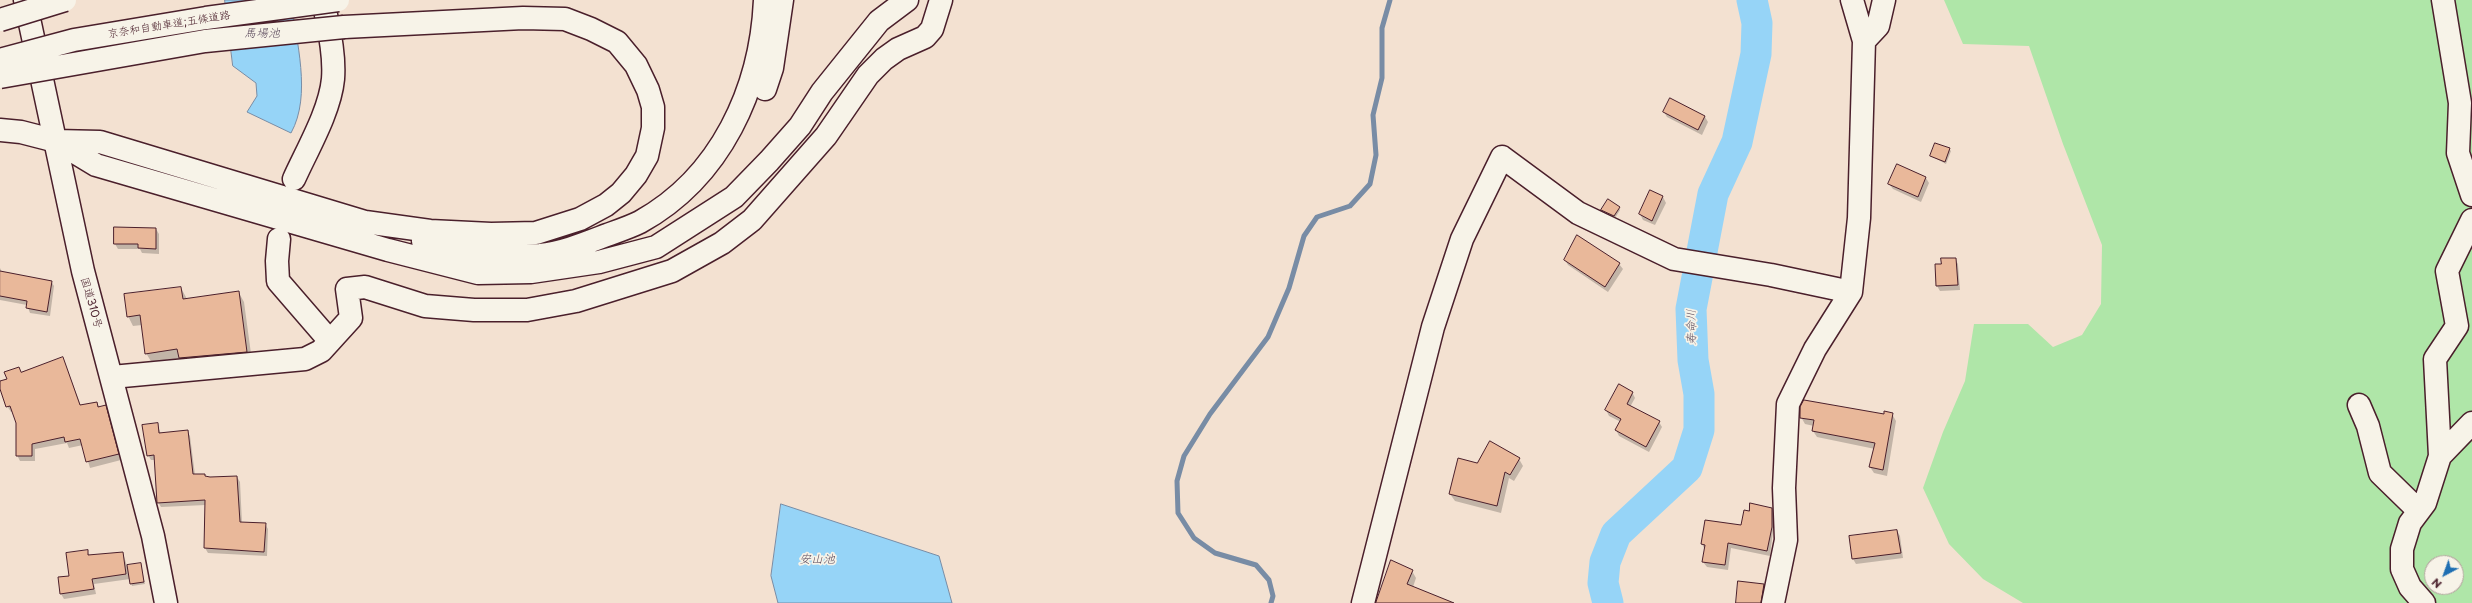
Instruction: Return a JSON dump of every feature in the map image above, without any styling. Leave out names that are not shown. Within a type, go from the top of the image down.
[{"type":"main road","name":"国道310号","points":[[25,0],[83,271],[153,536],[166,603]]},
{"type":"main road","points":[[0,20],[65,0]]},
{"type":"main road","points":[[294,179],[326,108],[333,80],[336,28],[323,0]]},
{"type":"main road","name":"京奈和自動車道;五條道路","points":[[0,60],[74,40],[206,18],[341,0]]},
{"type":"main road","points":[[0,130],[21,132],[56,141],[100,142],[420,240],[476,252],[541,255],[586,243],[640,222],[680,194],[715,156],[742,111],[757,68],[764,21],[765,0]]},
{"type":"main road","points":[[599,262],[659,225],[703,188],[733,155],[757,114],[772,68],[782,0]]},
{"type":"main road","points":[[56,141],[96,165],[396,252],[478,273],[531,272],[599,262],[656,247],[734,197],[800,126],[822,92],[879,22],[907,0]]},
{"type":"main road","points":[[112,377],[305,359],[321,351],[329,340],[351,318],[347,289],[365,287],[425,306],[474,310],[527,310],[576,301],[672,271],[696,259],[752,220],[826,136],[868,75],[898,48],[926,37],[935,22],[941,0]]},
{"type":"main road","points":[[1773,603],[1786,540],[1784,488],[1788,404],[1815,349],[1851,292],[1859,218],[1864,41],[1852,0]]},
{"type":"main road","points":[[1864,41],[1878,26],[1884,0]]},
{"type":"main road","points":[[2443,0],[2460,103],[2458,153],[2472,195]]},
{"type":"main road","points":[[0,77],[205,41],[336,28],[523,18],[565,19],[592,29],[617,42],[636,65],[648,90],[653,107],[653,128],[647,156],[636,175],[621,193],[606,205],[580,219],[536,233],[430,231],[365,222]]},
{"type":"main road","points":[[1363,603],[1433,327],[1462,239],[1502,157],[1578,213],[1674,259],[1771,275],[1851,292]]},
{"type":"main road","points":[[2424,603],[2410,587],[2402,569],[2402,549],[2410,523],[2425,504],[2440,456],[2435,360],[2457,326],[2447,271],[2472,220]]},
{"type":"main road","points":[[279,239],[277,261],[278,281],[329,340]]},
{"type":"main road","points":[[2359,405],[2368,426],[2380,473],[2419,511]]},
{"type":"main road","points":[[2440,456],[2472,423]]},
{"type":"green space","points":[[1944,0],[2472,0],[2472,603],[2023,603],[1983,579],[1949,544],[1923,488],[1943,432],[1965,381],[1974,324],[2028,324],[2053,347],[2082,335],[2101,304],[2102,245],[2063,144],[2029,46],[1963,44]]},
{"type":"water","name":"馬場池","points":[[225,0],[291,0],[299,50],[302,85],[301,102],[291,133],[247,112],[257,96],[256,83],[233,66]]},
{"type":"water","name":"安山池","points":[[781,504],[939,556],[952,603],[778,603],[771,576]]},
{"type":"building","points":[[1670,98],[1705,116],[1698,130],[1663,112]]},
{"type":"building","points":[[1935,143],[1950,148],[1945,162],[1930,156]]},
{"type":"building","points":[[1897,164],[1926,177],[1918,197],[1888,184]]},
{"type":"building","points":[[1650,190],[1663,196],[1652,221],[1639,214]]},
{"type":"building","points":[[1608,199],[1620,207],[1614,216],[1601,210]]},
{"type":"building","points":[[114,227],[156,228],[156,249],[138,248],[138,244],[114,244]]},
{"type":"building","points":[[1577,235],[1620,263],[1605,287],[1564,260]]},
{"type":"building","points":[[1941,258],[1956,258],[1958,285],[1936,286],[1935,264],[1941,264]]},
{"type":"building","points":[[0,271],[52,281],[47,312],[26,308],[27,301],[0,296]]},
{"type":"building","points":[[181,287],[183,299],[239,291],[247,352],[179,358],[177,349],[145,354],[140,315],[127,317],[124,294]]},
{"type":"building","points":[[63,357],[80,405],[97,402],[98,407],[106,405],[119,454],[86,462],[80,439],[65,442],[64,437],[32,444],[32,456],[16,456],[16,423],[10,406],[6,407],[0,389],[0,381],[7,379],[4,372],[19,367],[21,372]]},
{"type":"building","points":[[1619,384],[1633,392],[1627,404],[1660,421],[1646,447],[1615,430],[1621,419],[1605,410]]},
{"type":"building","points":[[1804,400],[1884,414],[1884,411],[1893,413],[1883,470],[1869,467],[1875,443],[1812,431],[1814,420],[1800,418],[1800,407]]},
{"type":"building","points":[[158,423],[159,433],[188,430],[193,474],[205,474],[205,476],[210,477],[237,476],[240,522],[266,523],[264,552],[204,548],[205,500],[157,503],[154,455],[147,456],[142,425]]},
{"type":"building","points":[[1490,441],[1520,458],[1510,475],[1505,472],[1497,506],[1449,494],[1458,458],[1477,463]]},
{"type":"building","points":[[1750,503],[1772,508],[1772,527],[1767,551],[1728,543],[1725,565],[1702,562],[1705,545],[1701,544],[1705,520],[1741,525],[1744,510],[1749,511]]},
{"type":"building","points":[[1897,530],[1901,553],[1852,559],[1849,536]]},
{"type":"building","points":[[88,550],[88,555],[123,552],[126,574],[92,579],[94,589],[60,594],[58,577],[69,576],[66,553]]},
{"type":"building","points":[[1391,560],[1413,570],[1407,584],[1454,603],[1376,603]]},
{"type":"building","points":[[141,563],[144,582],[130,584],[127,565]]},
{"type":"building","points":[[1738,581],[1764,584],[1761,603],[1736,603]]},
{"type":"waterway","points":[[1271,603],[1273,596],[1269,580],[1256,565],[1215,553],[1194,538],[1178,513],[1177,481],[1184,456],[1210,414],[1268,337],[1289,288],[1304,236],[1317,217],[1350,206],[1370,184],[1376,155],[1373,115],[1382,78],[1382,28],[1390,0]]},
{"type":"waterway","name":"寿命川","points":[[1608,603],[1603,583],[1605,562],[1616,534],[1687,468],[1699,430],[1699,394],[1693,360],[1691,309],[1713,194],[1737,142],[1756,54],[1757,23],[1752,0]]}]
